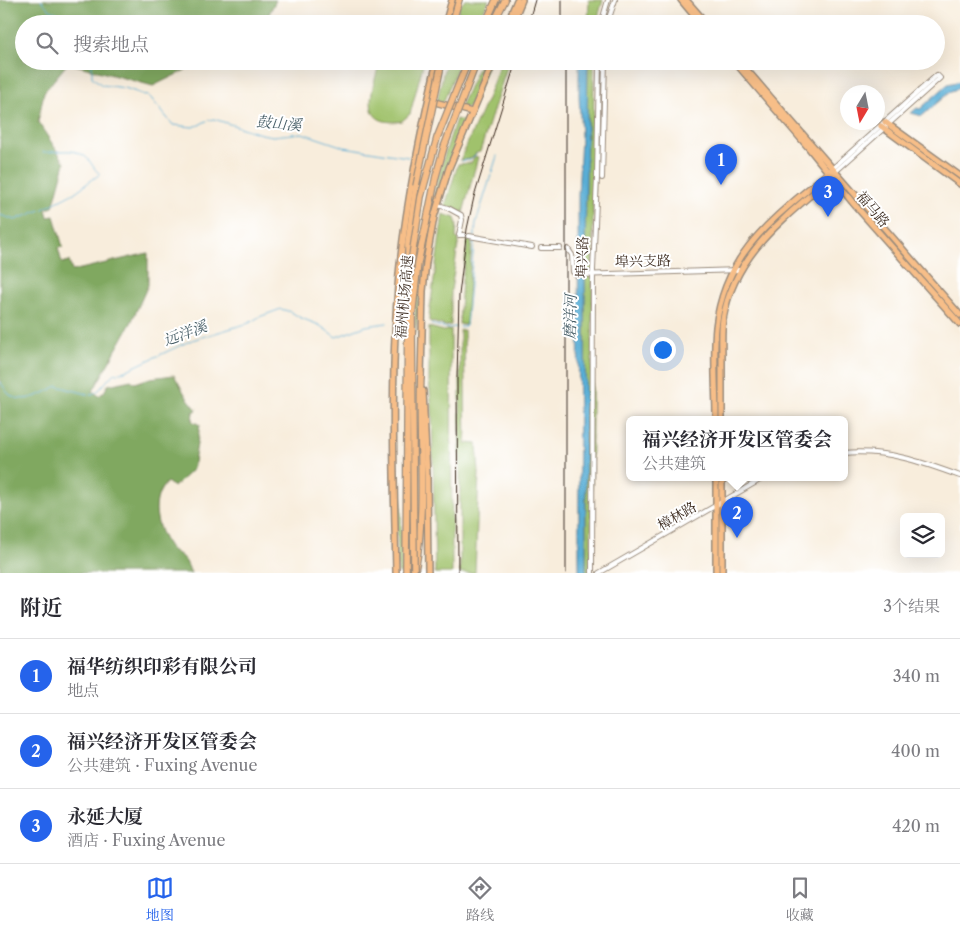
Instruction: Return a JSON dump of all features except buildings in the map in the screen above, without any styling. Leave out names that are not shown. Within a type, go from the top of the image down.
[{"type":"highway","points":[[454,15],[456,0]]},
{"type":"highway","points":[[489,15],[496,0]]},
{"type":"highway","points":[[498,15],[505,0]]},
{"type":"highway","points":[[408,282],[408,243],[416,186],[440,70]]},
{"type":"highway","name":"福州机场高速","points":[[406,573],[408,282],[421,197],[437,138],[464,70]]},
{"type":"highway","name":"福州机场高速","points":[[415,573],[412,316],[418,263],[444,147],[474,70]]},
{"type":"highway","points":[[415,573],[422,503],[421,374]]},
{"type":"main road","points":[[449,15],[456,0]]},
{"type":"main road","points":[[510,15],[516,0]]},
{"type":"main road","points":[[516,15],[522,0]]},
{"type":"main road","points":[[681,0],[694,15]]},
{"type":"main road","points":[[686,0],[699,15]]},
{"type":"main road","points":[[396,573],[394,483],[395,372],[399,274],[413,173],[435,70]]},
{"type":"main road","points":[[428,573],[426,457],[421,374],[424,285],[430,240],[449,168],[490,70]]},
{"type":"main road","name":"福马路","points":[[742,70],[960,315]]},
{"type":"main road","name":"福马路","points":[[747,70],[832,172],[852,203],[960,324]]},
{"type":"main road","points":[[428,100],[472,112]]},
{"type":"main road","points":[[885,126],[960,176]]},
{"type":"main road","points":[[885,126],[960,184]]},
{"type":"main road","points":[[716,416],[716,326],[721,300],[733,270],[761,231],[832,172]]},
{"type":"main road","points":[[722,416],[723,320],[732,288],[740,270],[748,257],[769,232],[832,172]]},
{"type":"main road","points":[[716,481],[716,573]]},
{"type":"main road","points":[[722,481],[722,573]]},
{"type":"street","points":[[604,15],[608,0]]},
{"type":"street","points":[[610,15],[615,0]]},
{"type":"street","name":"埠兴路","points":[[599,70],[600,178]]},
{"type":"street","name":"埠兴路","points":[[592,573],[593,274],[600,178],[604,70]]},
{"type":"street","points":[[885,124],[938,77]]},
{"type":"street","points":[[832,172],[878,130]]},
{"type":"street","points":[[438,205],[461,215],[464,235],[532,247]]},
{"type":"street","points":[[541,248],[560,248]]},
{"type":"street","name":"埠兴支路","points":[[568,250],[572,255],[573,272],[577,275],[740,270]]},
{"type":"street","points":[[848,453],[891,454],[960,476]]},
{"type":"street","name":"樟林路","points":[[599,573],[758,481]]},
{"type":"green space","points":[[0,0],[276,0],[268,15],[15,15],[15,70],[62,70],[44,92],[38,122],[65,163],[53,207],[46,209],[48,217],[54,216],[63,247],[58,248],[62,263],[69,261],[72,271],[148,253],[148,285],[131,323],[93,391],[99,396],[108,385],[131,380],[135,383],[150,378],[174,375],[186,396],[197,410],[193,412],[192,421],[200,425],[193,469],[174,487],[167,482],[161,489],[156,505],[156,514],[164,539],[171,549],[185,560],[191,573],[0,573]]},
{"type":"green space","points":[[465,0],[489,0],[482,15],[457,15],[459,7]]},
{"type":"green space","points":[[589,0],[603,0],[599,15],[588,15]]},
{"type":"green space","points":[[94,70],[186,70],[153,86]]},
{"type":"green space","points":[[378,70],[422,70],[410,114],[402,121],[388,122],[378,118],[373,112],[371,104]]},
{"type":"green space","points":[[444,70],[456,70],[443,103],[437,101]]},
{"type":"green space","points":[[477,70],[486,70],[474,101],[468,108],[460,107]]},
{"type":"green space","points":[[498,70],[506,70],[480,152],[470,159],[460,160]]},
{"type":"green space","points":[[588,70],[594,70],[591,573],[586,573],[585,251]]},
{"type":"green space","points":[[456,119],[466,122],[443,175],[433,208],[422,271],[416,334],[416,294],[425,236],[436,186]]},
{"type":"green space","points":[[475,156],[478,157],[463,213],[445,206],[458,164],[471,163]]},
{"type":"green space","points":[[443,214],[455,218],[457,224],[456,238],[459,239],[451,290],[451,325],[445,326],[429,321]]},
{"type":"green space","points":[[468,239],[472,240],[466,325],[459,324],[462,280]]},
{"type":"green space","points":[[429,327],[444,331],[451,329],[452,573],[435,573]]},
{"type":"green space","points":[[460,330],[464,330],[466,443],[477,444],[479,473],[475,573],[460,573]]},
{"type":"green space","points":[[401,486],[402,573],[398,573],[396,488]]},
{"type":"water","points":[[579,70],[588,70],[585,251],[586,573],[579,573],[578,195],[581,137]]},
{"type":"water","points":[[960,81],[960,88],[951,91],[922,116],[911,113],[917,108],[920,109],[948,84]]},
{"type":"waterway","name":"鼓山溪","points":[[41,0],[50,10],[63,15]]},
{"type":"waterway","name":"鼓山溪","points":[[92,70],[92,77],[102,85],[125,88],[150,97],[173,125],[193,127],[214,119],[261,134],[273,136],[302,133],[344,147],[408,157]]},
{"type":"waterway","points":[[0,215],[15,220],[43,209],[74,193],[100,174],[82,154],[71,151],[43,152]]},
{"type":"waterway","points":[[461,161],[470,160],[476,154]]},
{"type":"waterway","name":"远洋溪","points":[[460,327],[466,326],[476,223],[497,156]]},
{"type":"waterway","name":"远洋溪","points":[[0,382],[10,395],[21,399],[34,397],[57,386],[91,395],[99,390],[113,374],[125,371],[192,340],[249,323],[281,309],[319,325],[336,337],[366,326],[387,323]]},
{"type":"waterway","name":"远洋溪","points":[[430,324],[446,328],[456,327]]},
{"type":"railway","points":[[531,15],[535,0]]},
{"type":"railway","points":[[562,0],[562,15]]},
{"type":"railway","points":[[458,573],[457,379],[459,295],[467,229],[474,197],[513,70]]},
{"type":"railway","points":[[566,70],[566,573]]},
{"type":"place","name":"福华纺织印彩有限公司","points":[[721,185]]},
{"type":"place","name":"永延大厦","points":[[828,217]]},
{"type":"place","name":"福兴经济开发区管委会","points":[[737,538]]},
{"type":"water label","name":"磨洋河","points":[[570,317]]}]
